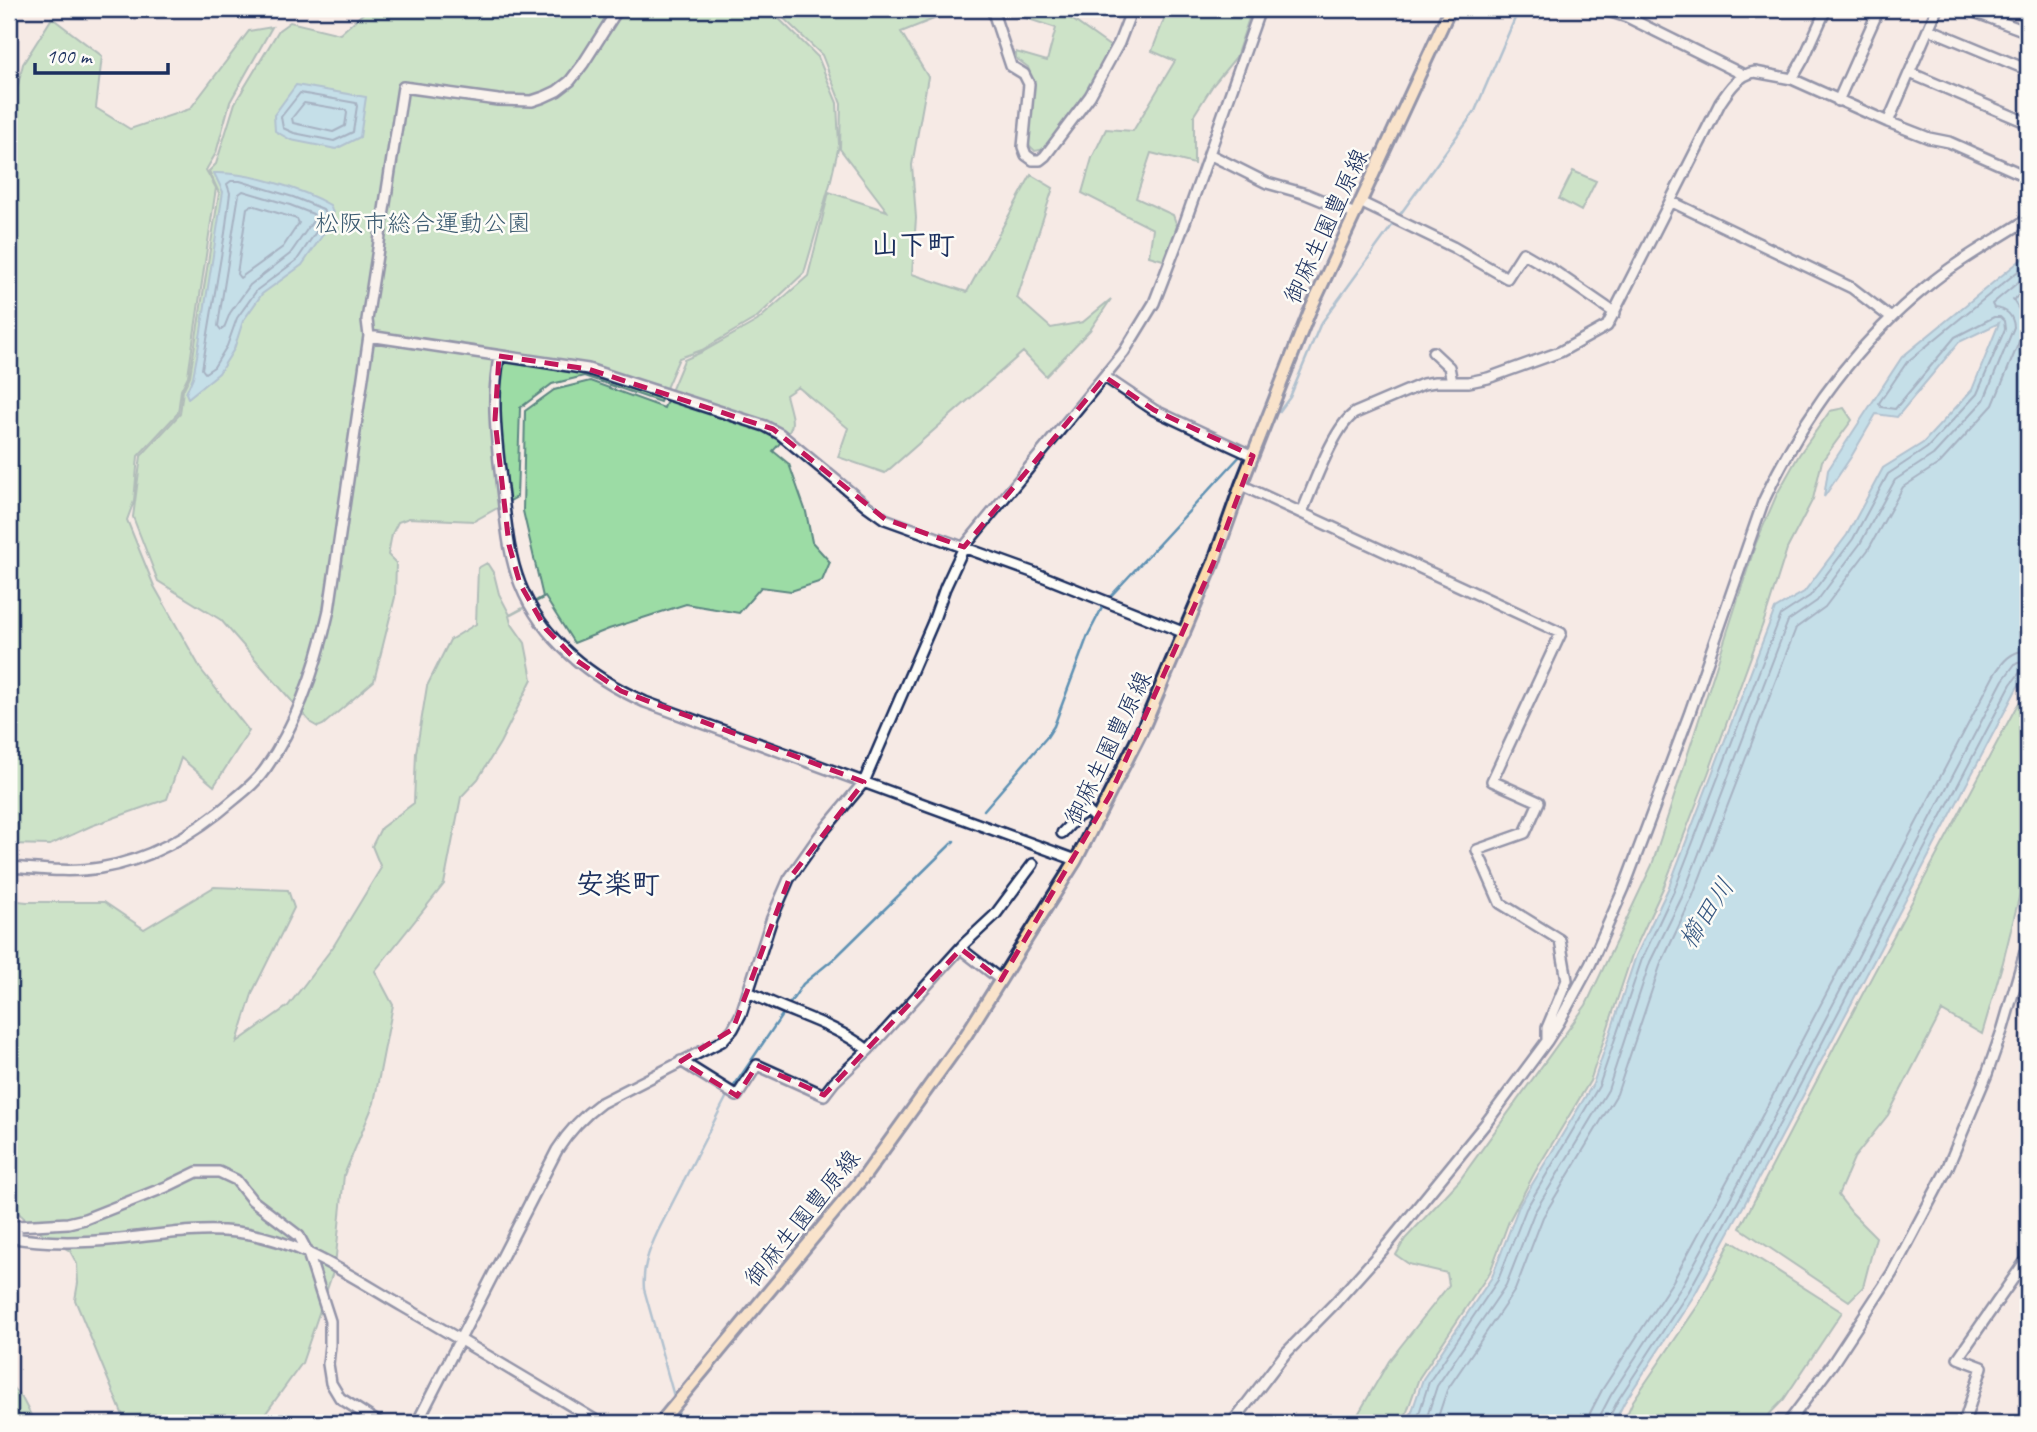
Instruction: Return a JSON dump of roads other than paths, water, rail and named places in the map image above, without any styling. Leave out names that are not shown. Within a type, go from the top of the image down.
[{"type":"main road","name":"御麻生園豊原線","points":[[660,1423],[866,1174],[958,1045],[1076,860],[1144,726],[1185,634],[1309,313],[1450,9]]},
{"type":"street","points":[[9,867],[70,871],[101,868],[141,857],[190,834],[228,806],[267,768],[303,696],[329,610],[369,336],[367,320],[403,87],[498,100],[532,101],[544,97],[570,81],[618,9]]},
{"type":"street","points":[[992,9],[1011,66],[1024,74],[1029,84],[1023,147],[1026,155],[1033,160],[1040,160],[1045,156],[1090,96],[1119,43],[1132,9]]},
{"type":"street","points":[[417,1423],[564,1139],[584,1116],[601,1103],[722,1041],[736,1024],[772,918],[789,879],[820,835],[864,782],[964,547],[1105,377],[1154,303],[1259,9]]},
{"type":"street","points":[[1602,9],[1628,13],[1744,75]]},
{"type":"street","points":[[1792,79],[1826,9]]},
{"type":"street","points":[[1838,101],[1879,9]]},
{"type":"street","points":[[1888,122],[1937,9]]},
{"type":"street","points":[[1966,9],[2028,32]]},
{"type":"street","points":[[1929,29],[2028,70]]},
{"type":"street","points":[[1302,512],[1338,431],[1347,418],[1423,383],[1469,382],[1488,378],[1560,352],[1603,330],[1615,313],[1720,103],[1744,75],[1755,72],[1792,79],[1888,122],[1929,138],[1949,142],[2028,177]]},
{"type":"street","points":[[1910,73],[2028,123]]},
{"type":"street","points":[[1209,153],[1267,183],[1306,194],[1355,214]]},
{"type":"street","points":[[1670,201],[1852,288],[1891,317]]},
{"type":"street","points":[[1360,202],[1453,247],[1507,278],[1523,253],[1615,313]]},
{"type":"street","points":[[1232,1423],[1285,1354],[1344,1294],[1394,1236],[1486,1123],[1547,1041],[1590,965],[1624,888],[1690,712],[1760,510],[1777,472],[1828,390],[1845,367],[1891,317],[1927,286],[2028,219]]},
{"type":"street","points":[[369,336],[588,369],[773,429],[886,519],[1185,634]]},
{"type":"street","points":[[1433,352],[1449,367],[1452,382]]},
{"type":"street","points":[[499,356],[495,420],[509,545],[520,584],[530,604],[553,638],[576,660],[606,683],[677,714],[1076,860]]},
{"type":"street","points":[[1105,377],[1154,410],[1253,456]]},
{"type":"street","points":[[1241,485],[1561,633],[1492,781],[1539,802],[1525,833],[1477,850],[1500,903],[1560,940],[1567,980],[1547,1028],[1547,1041]]},
{"type":"street","points":[[1062,833],[1077,817],[1087,811],[1097,820]]},
{"type":"street","points":[[681,1061],[737,1096],[757,1065],[824,1095],[995,915],[1033,864]]},
{"type":"street","points":[[1788,1423],[1833,1363],[1892,1273],[1947,1169],[1987,1074],[2028,942]]},
{"type":"street","points":[[961,949],[1001,980]]},
{"type":"street","points":[[749,992],[826,1024],[868,1050]]},
{"type":"street","points":[[379,1423],[340,1398],[331,1384],[328,1364],[330,1321],[308,1253],[299,1236],[252,1200],[236,1180],[219,1172],[197,1172],[85,1219],[68,1223],[18,1226],[13,1238],[64,1243],[199,1230],[236,1232],[265,1238],[308,1253],[460,1339],[600,1423]]},
{"type":"street","points":[[1964,1423],[1982,1367],[1958,1358],[2024,1263],[2028,1266]]},
{"type":"water","points":[[296,85],[366,97],[360,137],[336,149],[291,140],[275,131],[274,115]]},
{"type":"water","points":[[214,173],[258,178],[304,193],[330,205],[333,220],[302,265],[262,294],[243,321],[234,349],[219,373],[188,398],[186,393],[193,377],[197,356],[223,192]]},
{"type":"water","name":"櫛田川","points":[[2028,254],[2028,672],[2017,688],[1776,1147],[1695,1294],[1624,1403],[1614,1423],[1408,1423],[1423,1379],[1492,1277],[1519,1206],[1593,1084],[1636,956],[1668,889],[1775,609],[1804,592],[1847,535],[1883,468],[1923,443],[1972,390],[1999,323],[1959,342],[1897,417],[1876,414],[1824,497],[1828,470],[1902,357]]},
{"type":"waterway","points":[[1279,412],[1290,397],[1320,325],[1475,111],[1519,9]]},
{"type":"waterway","points":[[1108,599],[1241,455]]},
{"type":"waterway","points":[[984,810],[1054,726],[1088,635],[1104,604]]},
{"type":"waterway","points":[[732,1089],[803,984],[836,957],[954,841]]},
{"type":"waterway","points":[[675,1400],[644,1289],[645,1266],[658,1231],[728,1094]]},
{"type":"waterway","points":[[677,1406],[681,1423]]},
{"type":"district","name":"山下町","points":[[913,244]]},
{"type":"district","name":"安楽町","points":[[618,883]]},
{"type":"park label","name":"松阪市総合運動公園","points":[[423,223]]}]
